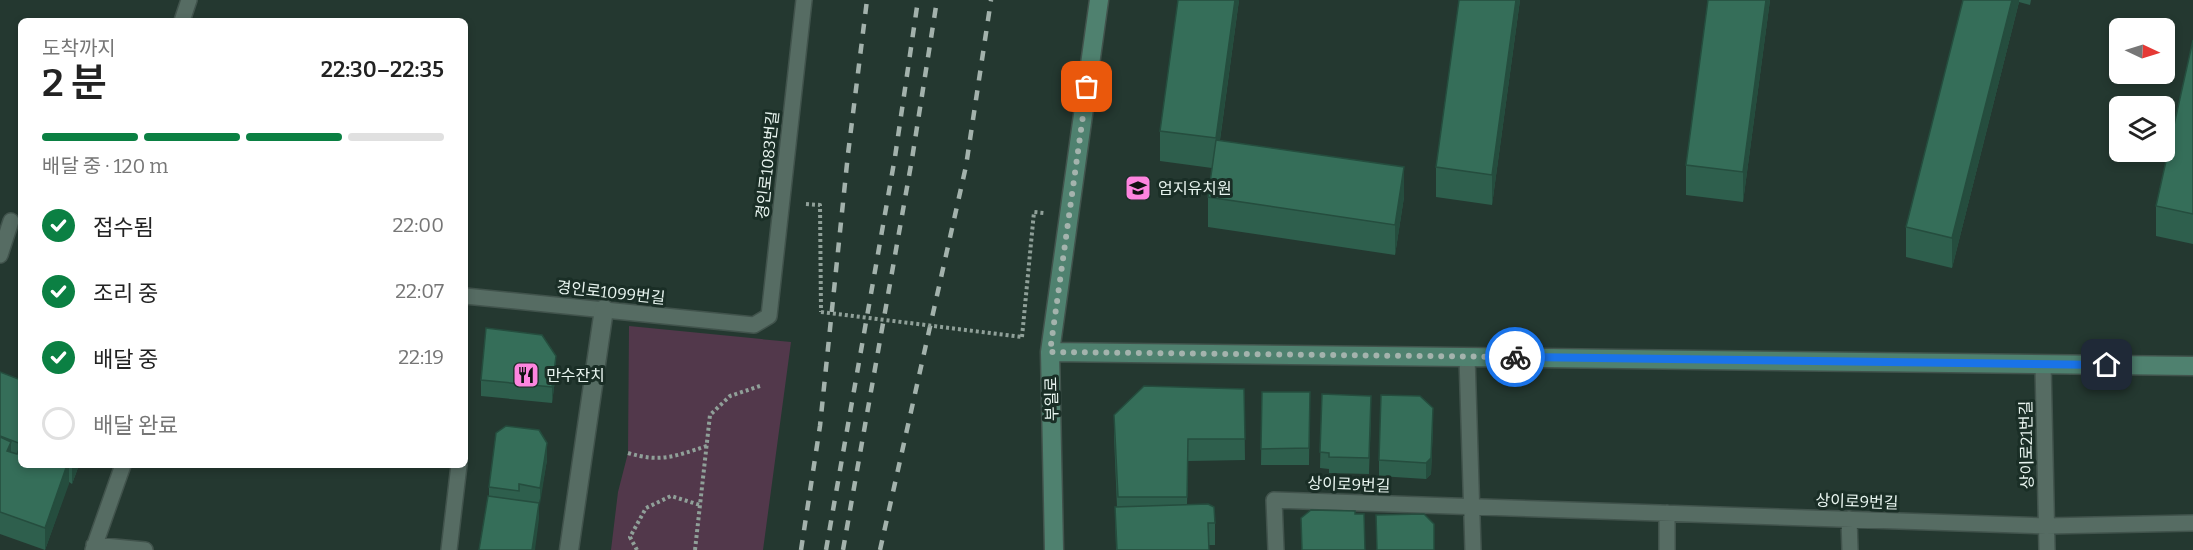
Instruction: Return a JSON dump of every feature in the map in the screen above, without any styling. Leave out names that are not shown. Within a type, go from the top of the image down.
[{"type":"street","name":"부일로","points":[[1054,550],[1050,352],[1099,0]]},
{"type":"street","points":[[569,550],[604,309]]},
{"type":"street","points":[[1050,352],[2193,366]]},
{"type":"lane","points":[[183,18],[189,0]]},
{"type":"lane","name":"경인로1083번길","points":[[754,325],[769,316],[804,0]]},
{"type":"lane","points":[[0,255],[11,221]]},
{"type":"lane","name":"경인로1099번길","points":[[468,296],[754,325]]},
{"type":"lane","points":[[1467,357],[1473,550]]},
{"type":"lane","name":"상이로21번길","points":[[2043,364],[2047,550]]},
{"type":"lane","points":[[122,468],[94,548],[145,550]]},
{"type":"lane","points":[[449,550],[459,468]]},
{"type":"lane","name":"상이로9번길","points":[[1276,550],[1274,500],[2046,526]]},
{"type":"lane","points":[[1667,513],[1667,550]]},
{"type":"lane","points":[[1849,519],[1850,550]]},
{"type":"lane","points":[[2046,526],[2193,523]]},
{"type":"path","points":[[820,205],[821,312],[1022,338],[1034,212]]},
{"type":"path","points":[[695,550],[710,415],[730,396],[760,386]]},
{"type":"path","points":[[628,453],[643,458],[665,459],[707,446]]},
{"type":"path","points":[[637,550],[630,537],[646,508],[670,496],[700,505]]},
{"type":"shaded area","points":[[629,326],[791,342],[763,550],[611,550],[618,492],[628,453]]},
{"type":"building","points":[[1178,0],[1235,0],[1216,138],[1160,131]]},
{"type":"building","points":[[1459,0],[1516,0],[1492,175],[1436,167]]},
{"type":"building","points":[[1708,0],[1766,0],[1743,172],[1686,165]]},
{"type":"building","points":[[1963,0],[2012,0],[1952,238],[1906,227]]},
{"type":"building","points":[[2193,40],[2193,214],[2156,206],[2166,162],[2175,162],[2175,121]]},
{"type":"building","points":[[1216,140],[1404,167],[1395,225],[1208,197]]},
{"type":"building","points":[[486,328],[542,335],[556,356],[552,387],[481,380]]},
{"type":"building","points":[[0,372],[18,379],[18,443],[0,436]]},
{"type":"building","points":[[1144,386],[1244,389],[1245,439],[1188,439],[1187,497],[1118,497],[1114,415]]},
{"type":"building","points":[[1262,392],[1310,392],[1309,448],[1261,449]]},
{"type":"building","points":[[1322,394],[1371,396],[1369,458],[1329,457],[1329,453],[1320,452]]},
{"type":"building","points":[[1381,395],[1420,396],[1433,408],[1431,458],[1426,463],[1379,460]]},
{"type":"building","points":[[506,426],[539,430],[547,443],[540,488],[519,484],[519,491],[489,487],[496,433]]},
{"type":"building","points":[[0,437],[11,442],[7,451],[17,454],[18,452],[18,468],[66,468],[45,528],[0,512]]},
{"type":"building","points":[[488,496],[539,503],[532,550],[479,550]]},
{"type":"building","points":[[1208,504],[1214,507],[1215,523],[1208,523],[1209,550],[1117,550],[1115,507]]},
{"type":"building","points":[[1311,510],[1355,511],[1355,514],[1364,514],[1365,550],[1302,550],[1301,518]]},
{"type":"building","points":[[1424,514],[1434,524],[1434,550],[1377,550],[1376,515]]},
{"type":"railway","points":[[801,550],[820,426],[848,154],[867,0]]},
{"type":"railway","points":[[826,550],[895,157],[918,0]]},
{"type":"railway","points":[[843,550],[912,159],[937,0]]},
{"type":"railway","points":[[880,550],[966,166],[991,0]]},
{"type":"way so far","points":[[1087,87],[1050,352],[1515,357]]},
{"type":"place","name":"엄지유치원","points":[[1138,188]]},
{"type":"place","name":"만수잔치","points":[[526,375]]},
{"type":"route","points":[[1515,357],[2107,365]]}]
